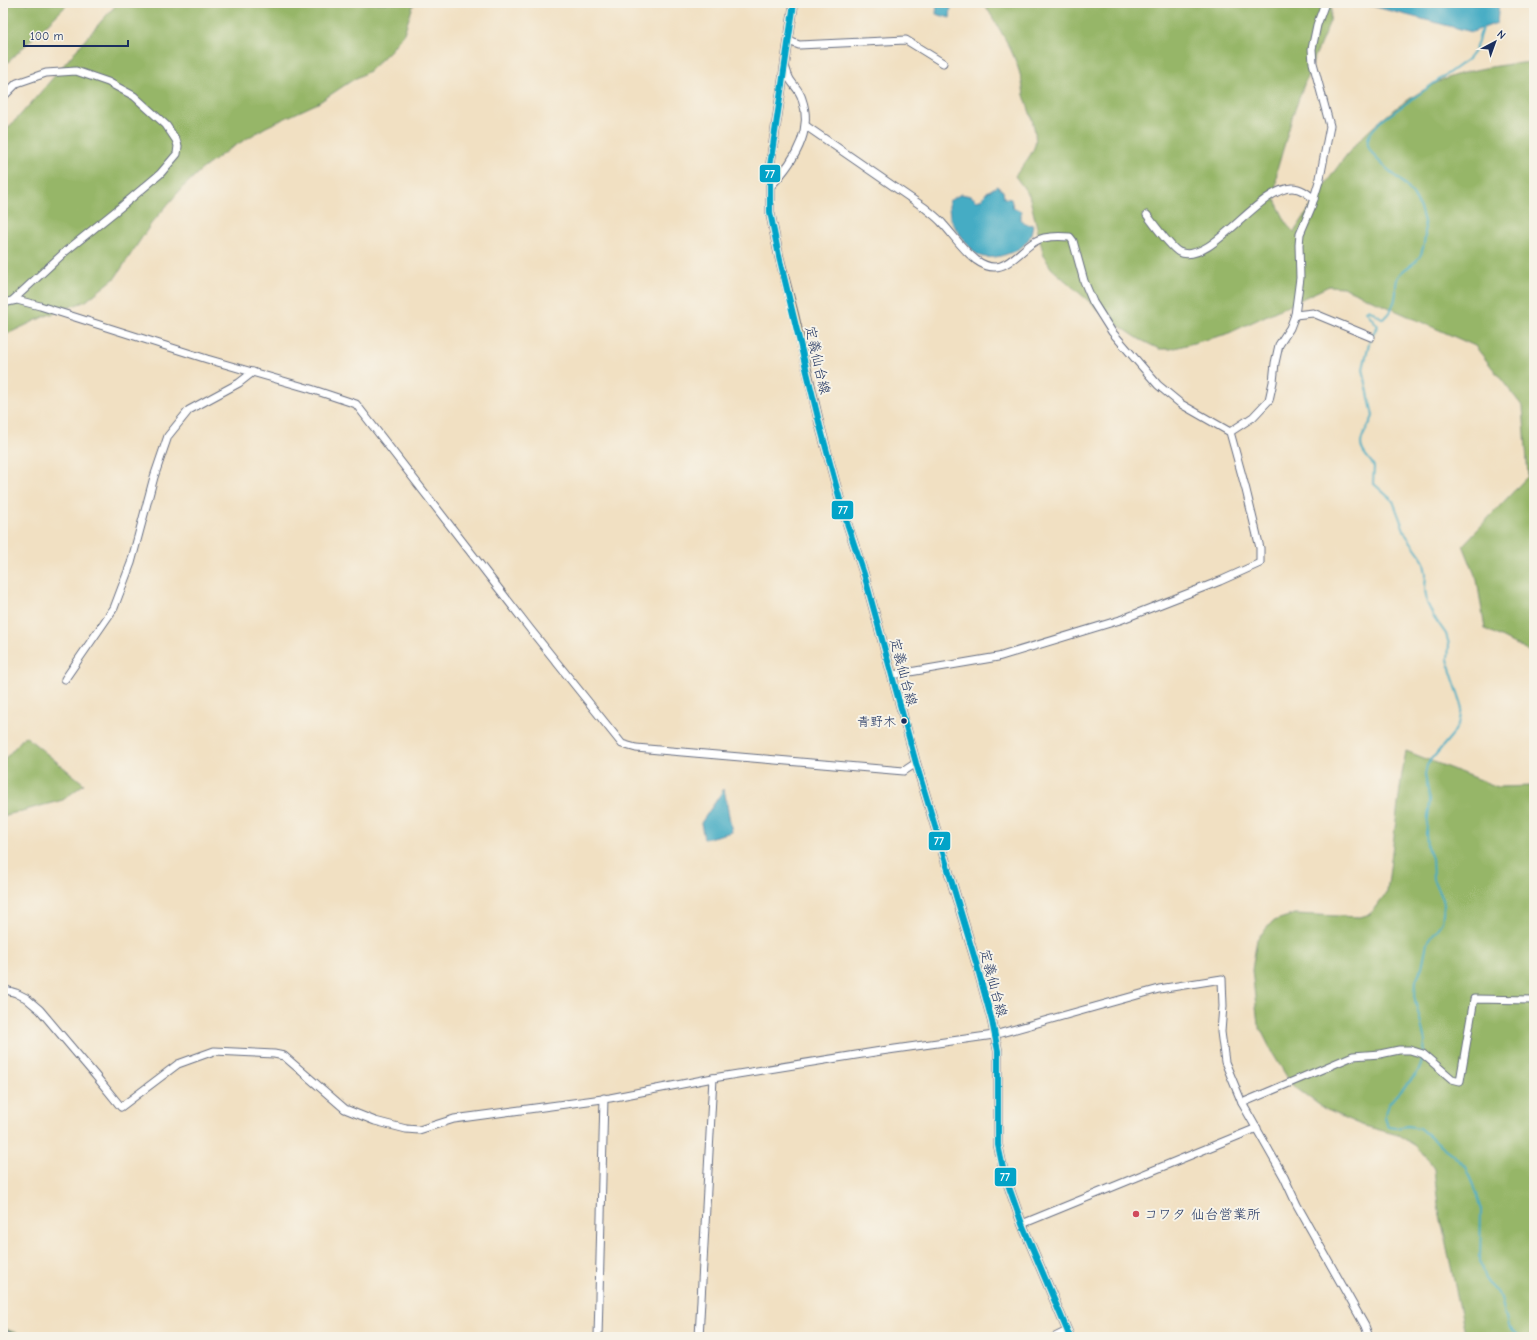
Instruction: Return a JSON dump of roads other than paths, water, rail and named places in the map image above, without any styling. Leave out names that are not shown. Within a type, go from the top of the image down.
[{"type":"main road","name":"定義仙台線","points":[[794,3],[770,166],[770,212],[779,256],[820,426],[843,511],[864,574],[916,763],[992,1021],[998,1051],[998,1145],[1004,1174],[1022,1224],[1069,1334]]},
{"type":"street","points":[[1230,432],[1253,417],[1269,400],[1279,345],[1290,328],[1295,315],[1300,278],[1300,234],[1314,199],[1320,178],[1330,126],[1313,63],[1312,49],[1316,25],[1325,3]]},
{"type":"street","points":[[789,41],[799,44],[906,40],[943,63]]},
{"type":"street","points":[[770,187],[791,162],[806,126],[806,111],[802,98],[798,89],[790,80],[785,66]]},
{"type":"street","points":[[3,97],[17,83],[46,73],[76,72],[108,82],[134,96],[166,124],[178,146],[177,154],[160,174],[66,251],[13,300],[3,303]]},
{"type":"street","points":[[806,126],[925,208],[943,224],[958,244],[978,261],[992,268],[1003,266],[1012,261],[1035,242],[1063,236],[1070,237],[1084,281],[1093,302],[1112,332],[1158,385],[1181,404],[1230,432],[1260,548],[1260,563],[1220,581],[1112,622],[998,657],[892,675]]},
{"type":"street","points":[[1147,215],[1166,240],[1178,252],[1192,253],[1206,248],[1263,201],[1279,192],[1292,188],[1303,191],[1314,199]]},
{"type":"street","points":[[13,300],[40,306],[356,404],[530,629],[622,744],[636,748],[904,771],[916,763]]},
{"type":"street","points":[[1295,315],[1313,313],[1371,337]]},
{"type":"street","points":[[65,679],[114,608],[131,563],[154,477],[168,436],[189,410],[239,383],[253,372]]},
{"type":"street","points":[[3,989],[26,998],[40,1010],[121,1107],[178,1064],[214,1051],[274,1054],[284,1056],[345,1109],[375,1121],[406,1129],[419,1130],[454,1119],[604,1098],[881,1050],[994,1034],[1159,989],[1222,979],[1223,1006],[1221,1032],[1225,1062],[1242,1103],[1365,1326],[1369,1337]]},
{"type":"street","points":[[1242,1103],[1353,1056],[1380,1054],[1399,1050],[1410,1050],[1423,1054],[1452,1079],[1460,1081],[1474,999],[1534,1000]]},
{"type":"street","points":[[699,1337],[713,1078]]},
{"type":"street","points":[[598,1337],[604,1098]]},
{"type":"street","points":[[1022,1224],[1257,1128]]},
{"type":"street","points":[[1055,1337],[1069,1334]]},
{"type":"street","points":[[3,1335],[8,1337]]},
{"type":"water","points":[[937,3],[950,3],[950,18],[936,14]]},
{"type":"water","points":[[1368,3],[1499,3],[1497,23],[1472,32],[1368,5]]},
{"type":"water","points":[[997,186],[1003,191],[1004,198],[1011,199],[1013,207],[1021,211],[1021,220],[1026,224],[1033,225],[1029,238],[1024,244],[1013,252],[992,257],[980,256],[964,240],[956,229],[950,217],[949,201],[961,194],[971,196],[977,201],[982,199],[987,192]]},
{"type":"water","points":[[724,789],[732,832],[704,839],[701,823]]},
{"type":"waterway","points":[[1372,335],[1378,326],[1366,311],[1369,309],[1383,319],[1388,314],[1395,301],[1396,284],[1399,275],[1417,260],[1421,254],[1425,230],[1424,222],[1416,199],[1407,187],[1371,152],[1368,145],[1369,136],[1380,122],[1468,59],[1475,50],[1483,25]]},
{"type":"waterway","points":[[1370,339],[1363,369],[1373,416],[1362,438],[1361,447],[1374,467],[1373,483],[1393,501],[1406,535],[1421,556],[1424,563],[1427,603],[1434,617],[1446,634],[1449,644],[1448,659],[1462,705],[1460,721],[1453,734],[1427,765],[1425,775],[1430,801],[1426,833],[1427,847],[1432,858],[1433,879],[1444,904],[1442,922],[1427,943],[1422,967],[1416,980],[1415,1000],[1425,1041],[1424,1052]]},
{"type":"waterway","points":[[1423,1056],[1420,1068],[1414,1077],[1389,1104],[1385,1119],[1389,1127],[1396,1128],[1408,1126],[1419,1128],[1466,1167],[1481,1207],[1480,1262],[1483,1273],[1485,1279],[1496,1290],[1501,1299],[1508,1325],[1520,1337]]},
{"type":"place","name":"青野木","points":[[904,721]]},
{"type":"place","name":"コワタ 仙台営業所","points":[[1136,1214]]}]
